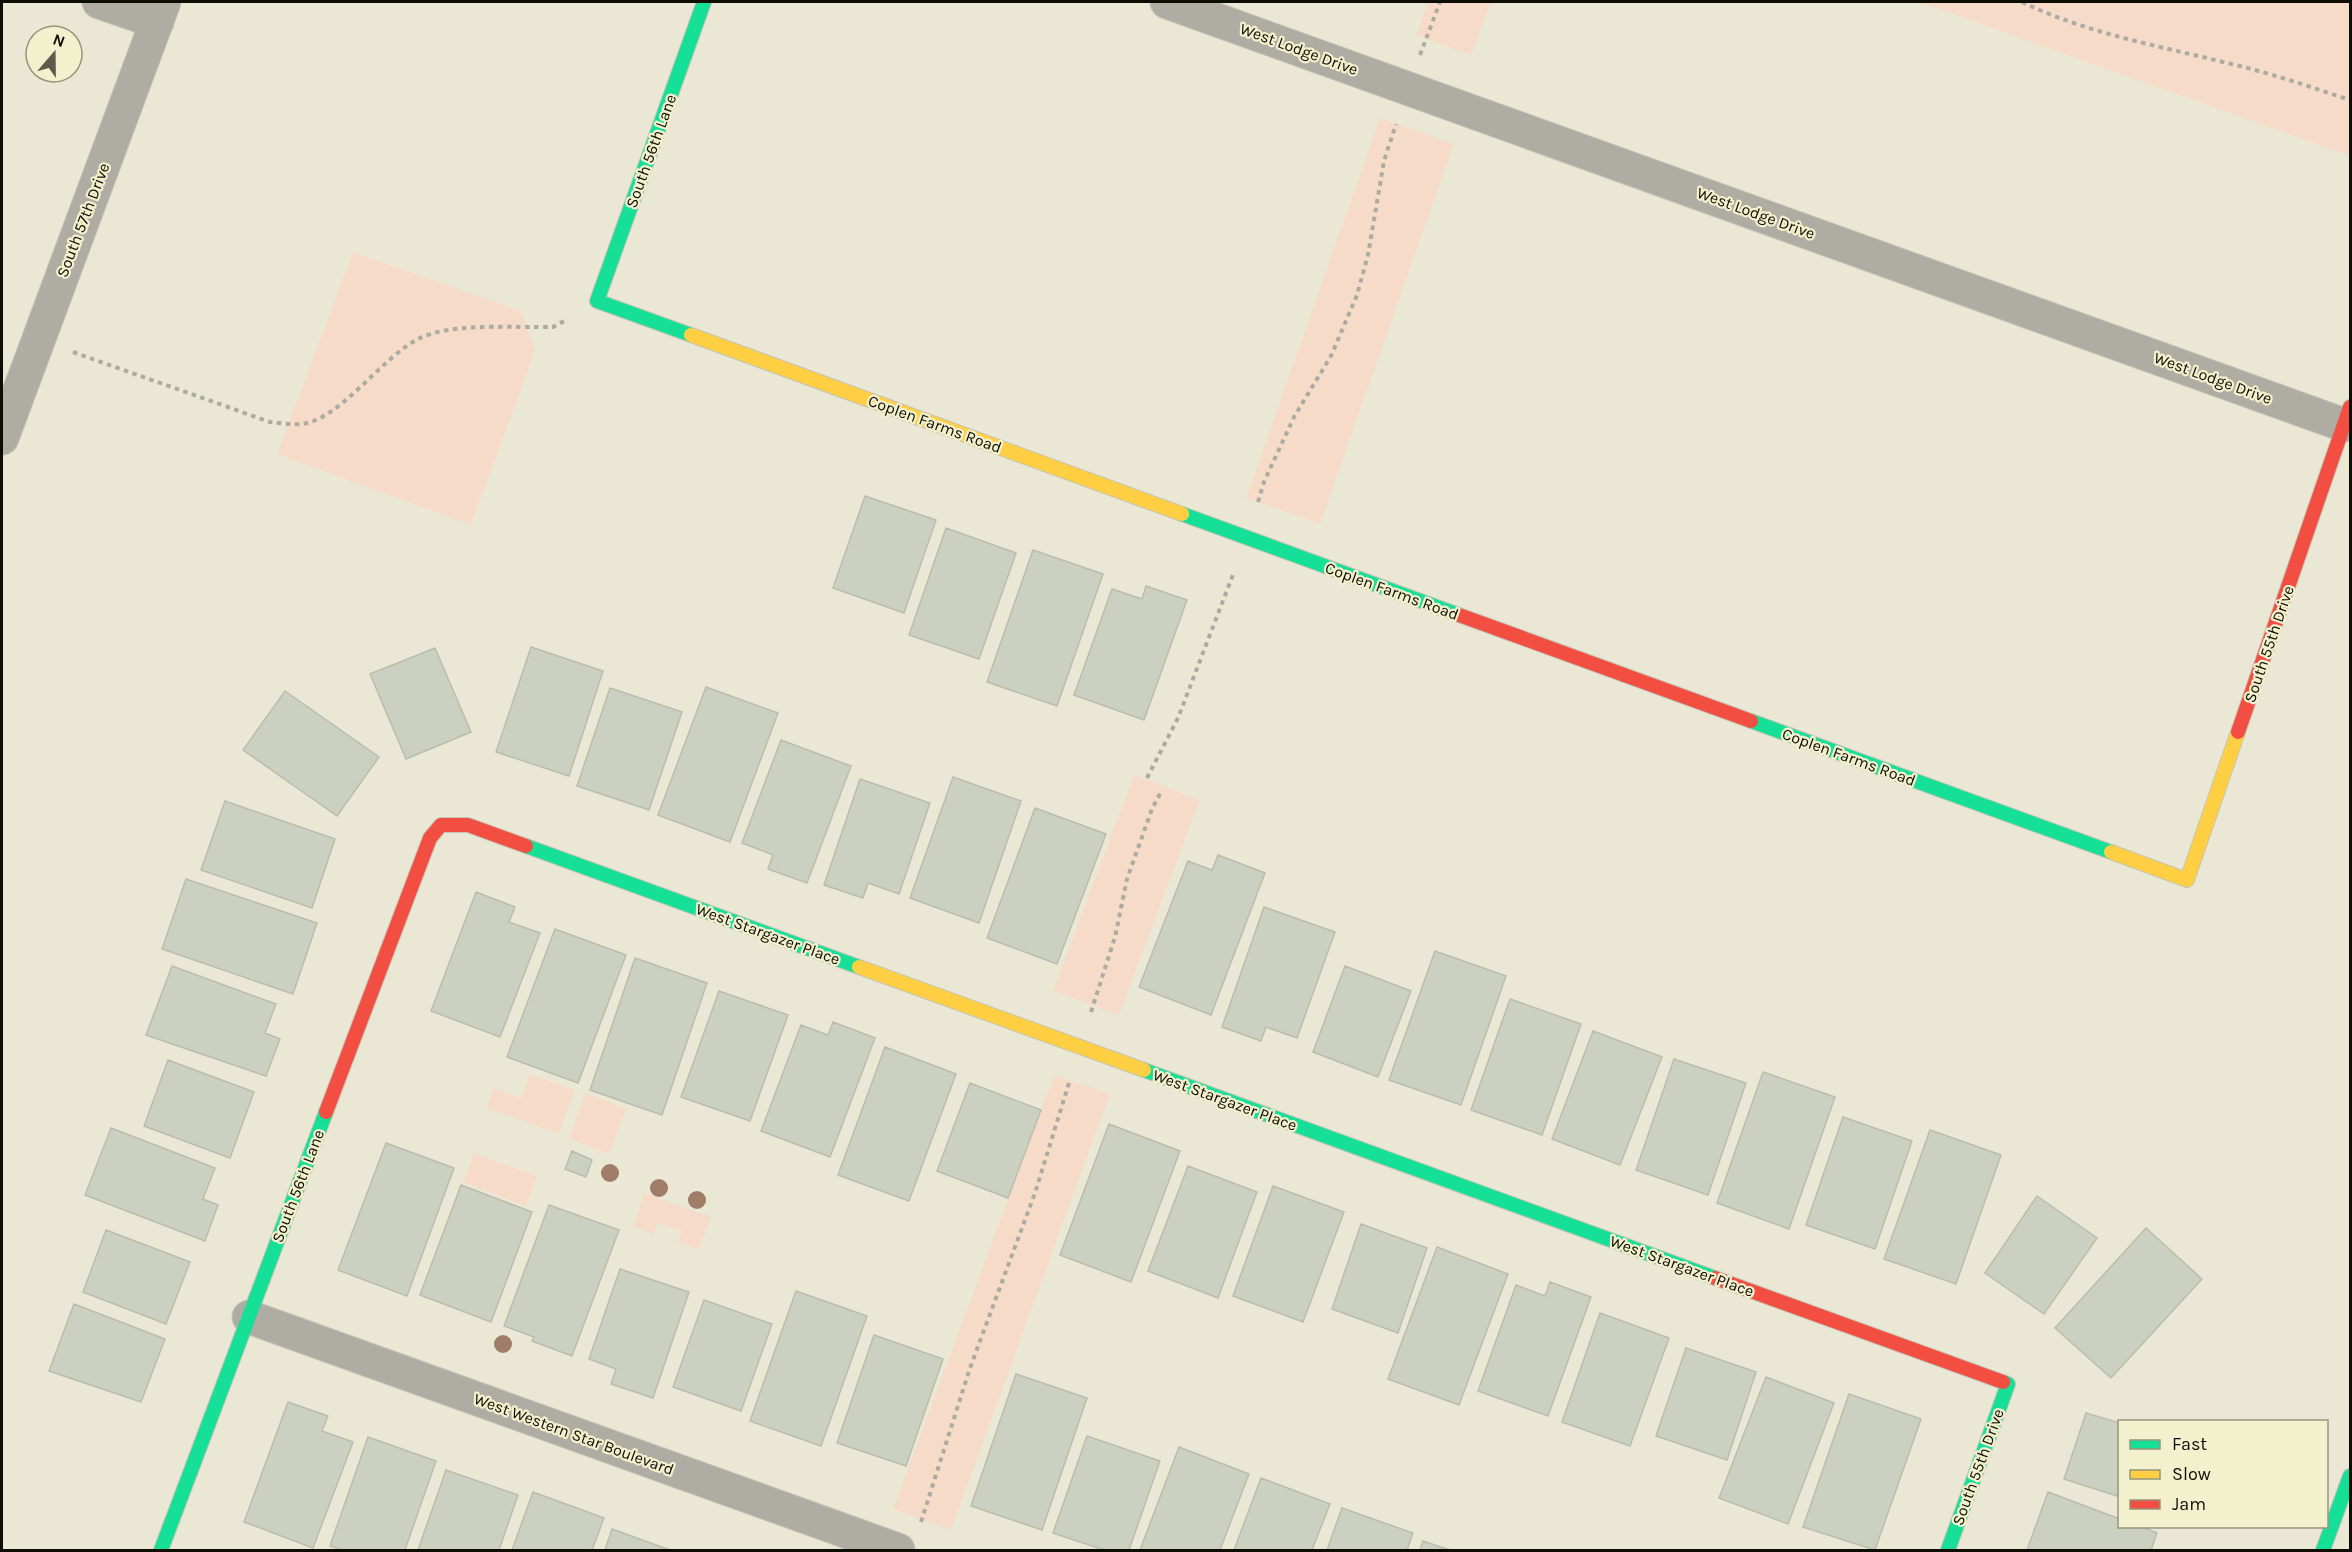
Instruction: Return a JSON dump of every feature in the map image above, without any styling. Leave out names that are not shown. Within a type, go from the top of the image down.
[{"type":"street","points":[[99,2],[161,12]]},
{"type":"street","name":"South 56th Lane","points":[[597,301],[704,2]]},
{"type":"street","name":"West Lodge Drive","points":[[1167,2],[2348,416]]},
{"type":"street","name":"South 57th Drive","points":[[2,438],[161,12]]},
{"type":"street","name":"Coplen Farms Road","points":[[597,301],[2187,880]]},
{"type":"street","name":"South 55th Drive","points":[[2187,880],[2348,416]]},
{"type":"street","name":"South 56th Lane","points":[[160,1551],[424,852],[430,838],[441,825]]},
{"type":"street","name":"West Stargazer Place","points":[[441,825],[468,825],[2008,1384]]},
{"type":"street","name":"West Western Star Boulevard","points":[[249,1317],[908,1541]]},
{"type":"street","name":"South 55th Drive","points":[[1948,1551],[2008,1384]]},
{"type":"street","points":[[2323,1551],[2350,1476]]},
{"type":"path","points":[[1147,778],[1178,718],[1204,654],[1264,482],[1294,417],[1330,356],[1357,295],[1368,255],[1384,161],[1440,2]]},
{"type":"path","points":[[2022,2],[2095,31],[2278,76],[2350,100]]},
{"type":"path","points":[[38,340],[270,422],[303,424],[334,410],[393,355],[419,338],[462,327],[553,327],[597,301]]},
{"type":"path","points":[[908,1541],[1035,1193],[1115,937],[1128,879],[1152,809],[1162,790]]},
{"type":"shaded area","points":[[1428,2],[1491,2],[1471,55],[1416,35]]},
{"type":"shaded area","points":[[1919,2],[2350,2],[2350,156]]},
{"type":"shaded area","points":[[1380,118],[1454,144],[1320,524],[1246,498]]},
{"type":"shaded area","points":[[353,252],[521,311],[535,351],[471,525],[277,454]]},
{"type":"shaded area","points":[[1134,775],[1200,800],[1119,1015],[1053,991]]},
{"type":"shaded area","points":[[530,1074],[575,1090],[559,1134],[487,1108],[494,1088],[521,1098]]},
{"type":"shaded area","points":[[1054,1075],[1110,1094],[951,1530],[893,1509]]},
{"type":"shaded area","points":[[585,1093],[626,1109],[609,1154],[569,1139]]},
{"type":"shaded area","points":[[474,1153],[537,1176],[526,1206],[463,1182]]},
{"type":"shaded area","points":[[644,1193],[711,1217],[699,1249],[678,1242],[682,1231],[657,1223],[654,1234],[633,1226]]},
{"type":"building","points":[[865,496],[936,520],[904,613],[833,588]]},
{"type":"building","points":[[946,528],[1016,553],[979,659],[909,635]]},
{"type":"building","points":[[1033,550],[1103,574],[1057,706],[987,682]]},
{"type":"building","points":[[1146,586],[1187,600],[1144,720],[1074,695],[1112,589],[1142,599]]},
{"type":"building","points":[[531,647],[603,671],[569,776],[496,752]]},
{"type":"building","points":[[435,648],[471,732],[406,759],[370,674]]},
{"type":"building","points":[[706,687],[778,713],[730,842],[658,815]]},
{"type":"building","points":[[610,688],[682,712],[649,810],[577,786]]},
{"type":"building","points":[[285,691],[379,757],[337,816],[243,750]]},
{"type":"building","points":[[781,740],[851,766],[807,883],[768,869],[773,855],[742,843]]},
{"type":"building","points":[[953,777],[1021,801],[979,923],[910,898]]},
{"type":"building","points":[[860,779],[930,803],[899,894],[868,883],[863,898],[824,885]]},
{"type":"building","points":[[225,801],[335,839],[312,908],[201,870]]},
{"type":"building","points":[[1035,808],[1106,834],[1057,964],[987,938]]},
{"type":"building","points":[[1218,855],[1265,873],[1211,1015],[1139,987],[1188,861],[1212,870]]},
{"type":"building","points":[[186,879],[317,923],[293,994],[162,949]]},
{"type":"building","points":[[476,892],[515,907],[509,922],[540,933],[500,1037],[431,1011]]},
{"type":"building","points":[[1264,907],[1335,932],[1297,1038],[1266,1027],[1261,1041],[1222,1027]]},
{"type":"building","points":[[555,929],[626,955],[578,1083],[507,1057]]},
{"type":"building","points":[[1435,951],[1506,976],[1461,1105],[1389,1080]]},
{"type":"building","points":[[635,958],[707,983],[662,1115],[590,1090]]},
{"type":"building","points":[[172,966],[276,1004],[265,1033],[280,1039],[266,1076],[146,1035]]},
{"type":"building","points":[[1345,966],[1411,991],[1378,1077],[1313,1052]]},
{"type":"building","points":[[719,991],[788,1015],[750,1121],[681,1097]]},
{"type":"building","points":[[1510,999],[1581,1024],[1542,1135],[1471,1110]]},
{"type":"building","points":[[833,1022],[875,1038],[830,1157],[761,1131],[801,1025],[828,1035]]},
{"type":"building","points":[[1593,1031],[1662,1057],[1620,1165],[1552,1139]]},
{"type":"building","points":[[885,1047],[956,1074],[909,1201],[838,1175]]},
{"type":"building","points":[[1674,1059],[1746,1083],[1708,1195],[1636,1170]]},
{"type":"building","points":[[168,1060],[254,1092],[230,1158],[144,1126]]},
{"type":"building","points":[[1763,1072],[1835,1097],[1789,1229],[1717,1203]]},
{"type":"building","points":[[970,1083],[1041,1110],[1008,1198],[937,1171]]},
{"type":"building","points":[[1843,1117],[1912,1141],[1875,1249],[1806,1225]]},
{"type":"building","points":[[1109,1124],[1180,1151],[1131,1282],[1060,1255]]},
{"type":"building","points":[[111,1128],[215,1168],[203,1199],[218,1205],[205,1241],[85,1195]]},
{"type":"building","points":[[1930,1130],[2001,1155],[1956,1284],[1884,1259]]},
{"type":"building","points":[[386,1143],[454,1168],[407,1296],[338,1270]]},
{"type":"building","points":[[572,1151],[592,1160],[586,1177],[565,1169]]},
{"type":"building","points":[[1188,1166],[1257,1192],[1218,1298],[1148,1271]]},
{"type":"building","points":[[461,1185],[532,1212],[491,1322],[420,1295]]},
{"type":"building","points":[[1273,1186],[1344,1212],[1303,1322],[1233,1296]]},
{"type":"building","points":[[2037,1196],[2097,1238],[2044,1314],[1985,1273]]},
{"type":"building","points":[[549,1205],[619,1230],[572,1356],[532,1341],[534,1337],[504,1326]]},
{"type":"building","points":[[1361,1224],[1427,1248],[1398,1333],[1332,1309]]},
{"type":"building","points":[[2146,1228],[2202,1279],[2111,1378],[2055,1328]]},
{"type":"building","points":[[106,1230],[190,1262],[166,1324],[83,1292]]},
{"type":"building","points":[[1437,1247],[1508,1274],[1459,1405],[1388,1379]]},
{"type":"building","points":[[620,1269],[689,1292],[653,1398],[611,1384],[616,1369],[589,1359]]},
{"type":"building","points":[[1550,1282],[1591,1297],[1548,1416],[1478,1391],[1516,1285],[1545,1296]]},
{"type":"building","points":[[796,1291],[867,1316],[821,1446],[750,1421]]},
{"type":"building","points":[[704,1300],[772,1324],[741,1411],[673,1387]]},
{"type":"building","points":[[74,1304],[165,1339],[141,1402],[49,1371]]},
{"type":"building","points":[[1600,1313],[1669,1338],[1630,1446],[1562,1422]]},
{"type":"building","points":[[874,1335],[943,1359],[906,1466],[837,1443]]},
{"type":"building","points":[[1686,1348],[1756,1372],[1727,1460],[1656,1436]]},
{"type":"building","points":[[1016,1374],[1087,1398],[1042,1530],[971,1506]]},
{"type":"building","points":[[1766,1377],[1834,1403],[1788,1524],[1719,1498]]},
{"type":"building","points":[[1849,1394],[1921,1419],[1875,1550],[1803,1527]]},
{"type":"building","points":[[288,1402],[328,1416],[322,1431],[353,1442],[313,1548],[244,1522]]},
{"type":"building","points":[[2086,1413],[2118,1422],[2118,1496],[2064,1479]]},
{"type":"building","points":[[1087,1436],[1160,1461],[1129,1550],[1104,1550],[1053,1533]]},
{"type":"building","points":[[368,1437],[436,1461],[405,1550],[343,1550],[330,1546]]},
{"type":"building","points":[[1179,1447],[1249,1474],[1220,1550],[1140,1550]]},
{"type":"building","points":[[446,1470],[518,1495],[499,1550],[418,1550]]},
{"type":"building","points":[[1261,1478],[1330,1504],[1312,1550],[1234,1550]]},
{"type":"building","points":[[533,1492],[604,1518],[592,1550],[512,1550]]},
{"type":"building","points":[[2048,1492],[2118,1518],[2118,1528],[2145,1528],[2157,1533],[2151,1550],[2027,1550]]},
{"type":"building","points":[[1342,1508],[1413,1533],[1407,1550],[1327,1550]]},
{"type":"building","points":[[612,1529],[670,1550],[605,1550]]},
{"type":"building","points":[[1423,1541],[1450,1550],[1420,1550]]},
{"type":"traffic: fast","points":[[691,335],[597,301],[704,2]]},
{"type":"traffic: fast","points":[[1182,514],[1459,615]]},
{"type":"traffic: fast","points":[[1751,721],[2111,852]]},
{"type":"traffic: fast","points":[[526,846],[859,967]]},
{"type":"traffic: fast","points":[[1144,1070],[1715,1278]]},
{"type":"traffic: fast","points":[[161,1550],[326,1112]]},
{"type":"traffic: fast","points":[[1948,1550],[2008,1384],[2003,1382]]},
{"type":"traffic: fast","points":[[2323,1550],[2350,1476]]},
{"type":"traffic: slow","points":[[691,335],[1182,514]]},
{"type":"traffic: slow","points":[[2111,852],[2187,880],[2238,732]]},
{"type":"traffic: slow","points":[[859,967],[1144,1070]]},
{"type":"traffic: jam","points":[[2238,732],[2350,407]]},
{"type":"traffic: jam","points":[[1459,615],[1751,721]]},
{"type":"traffic: jam","points":[[326,1112],[430,838],[441,825],[468,825],[526,846]]},
{"type":"traffic: jam","points":[[1715,1278],[2003,1382]]}]
